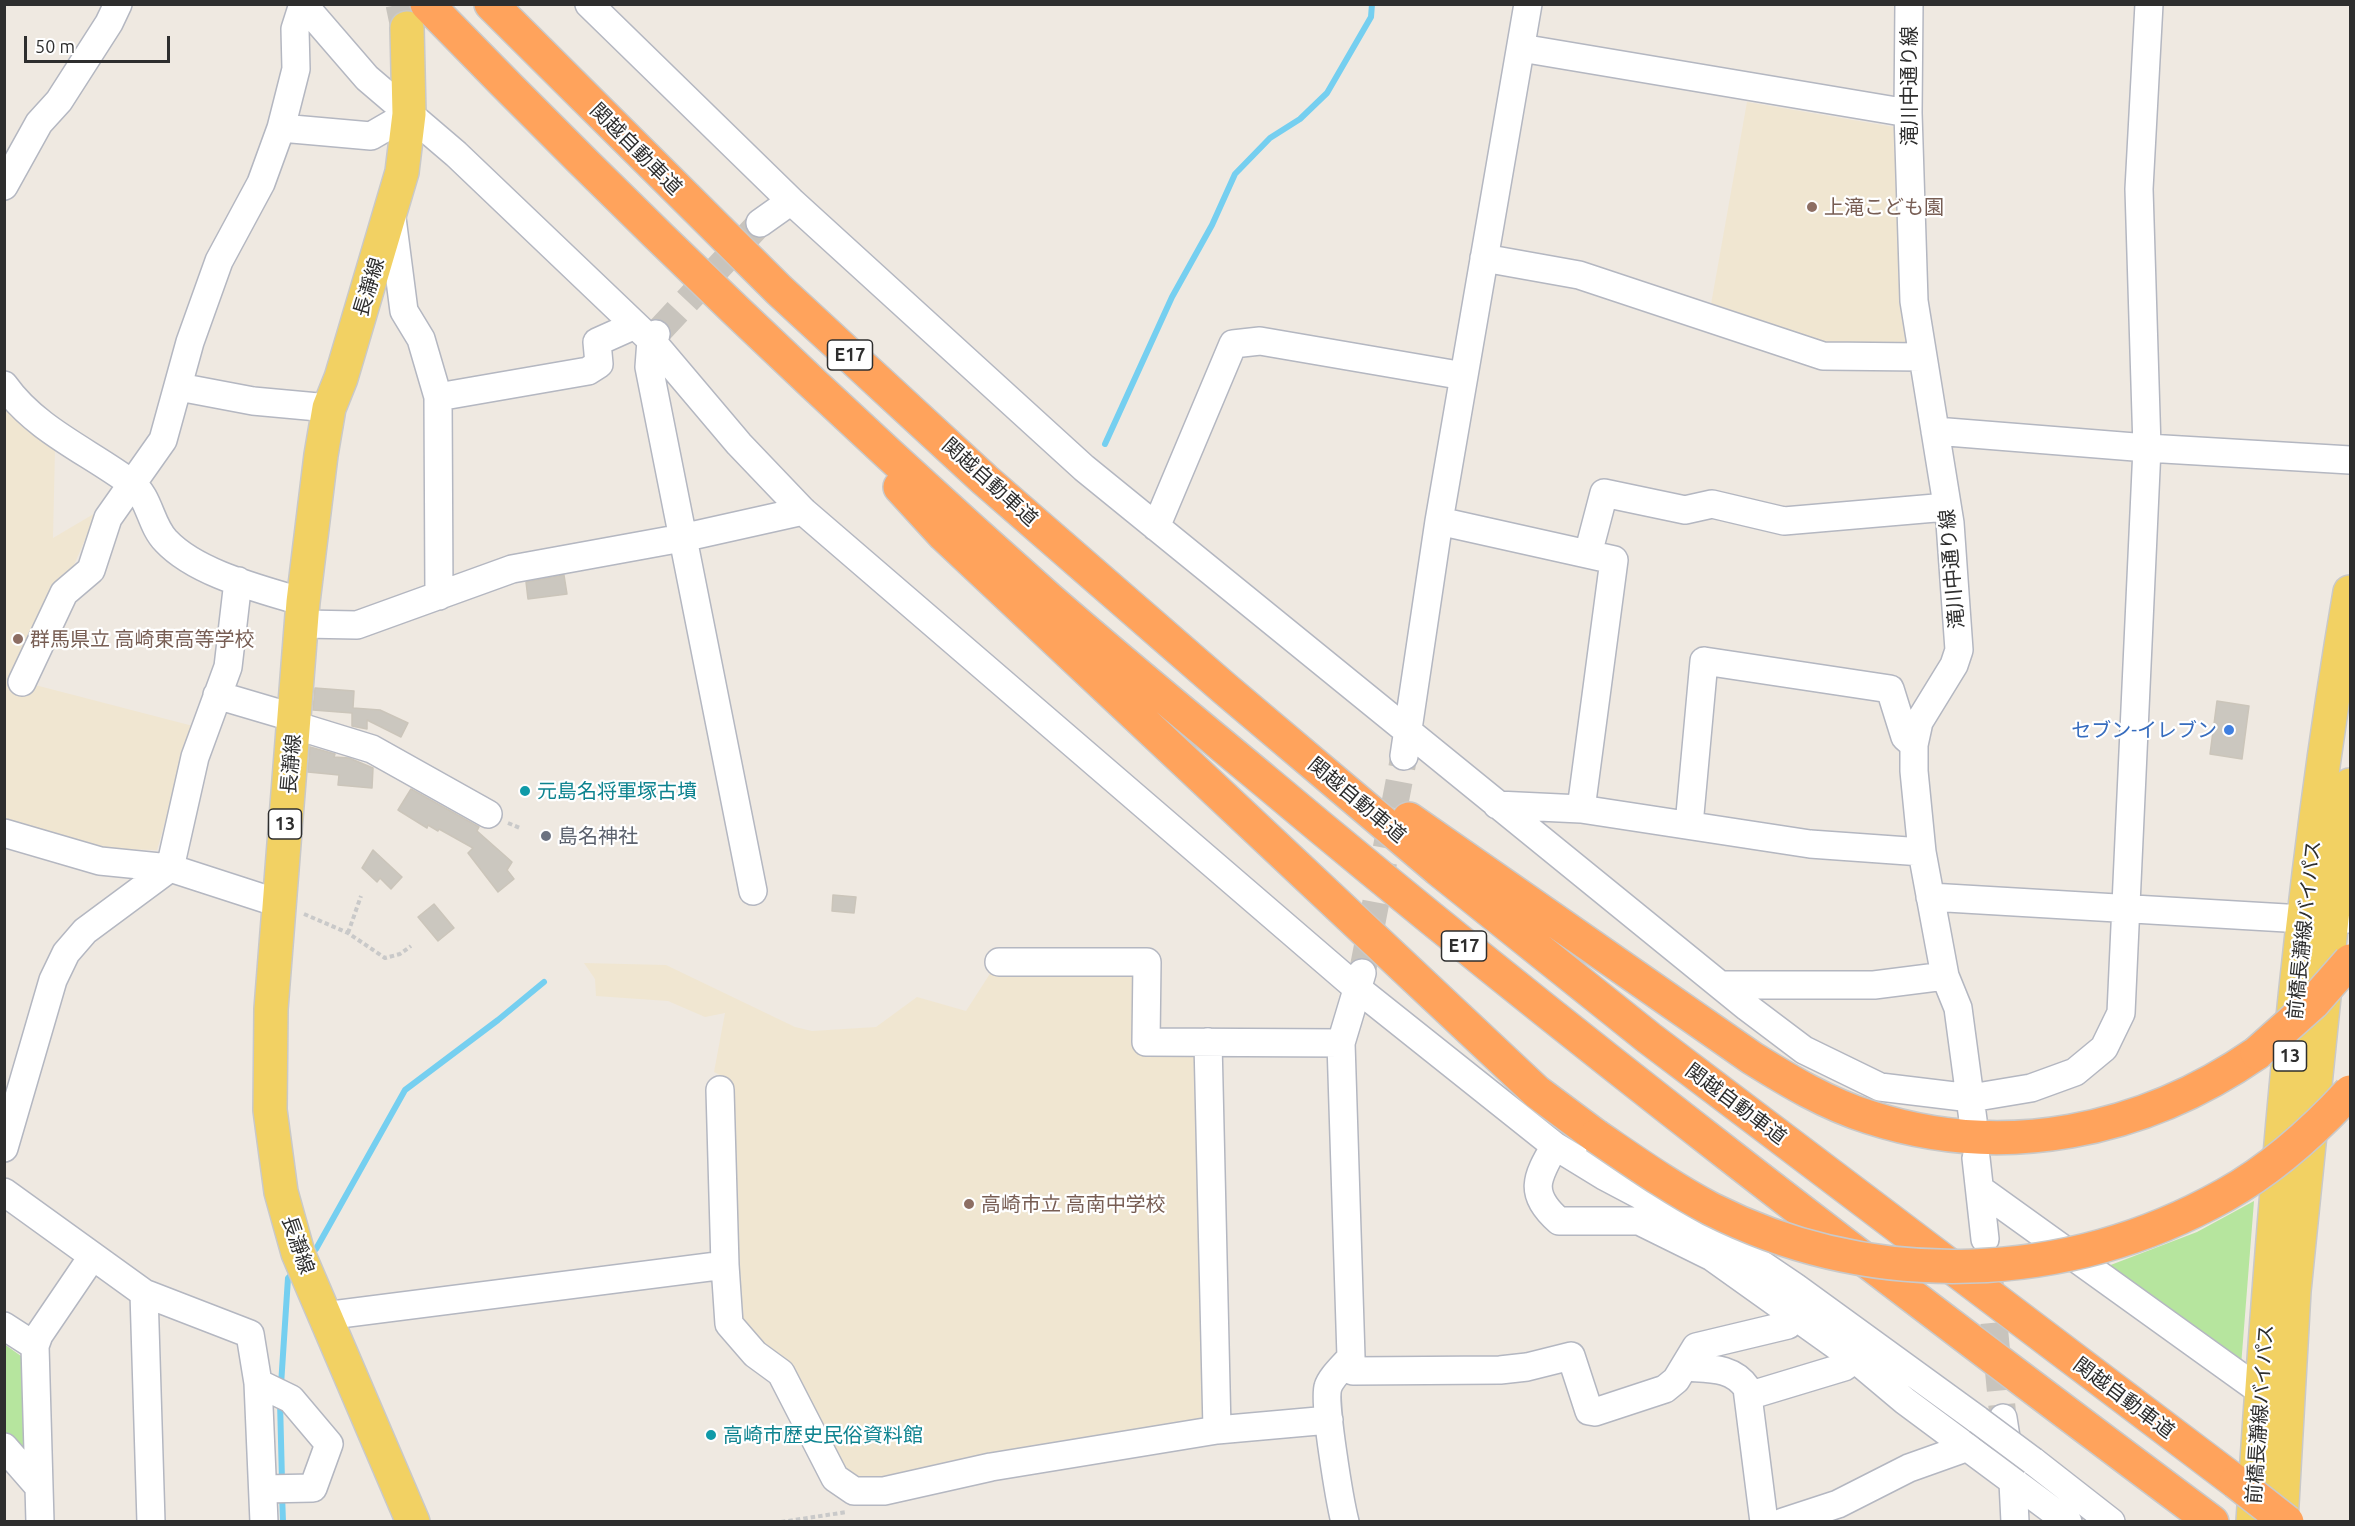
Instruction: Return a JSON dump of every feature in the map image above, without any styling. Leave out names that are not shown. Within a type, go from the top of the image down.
[{"type":"highway","name":"関越自動車道","points":[[491,4],[779,290],[986,480],[1224,688],[1438,869],[1649,1038],[2287,1521]]},
{"type":"highway","name":"E17","points":[[417,16],[532,112],[753,327],[1049,599],[1413,905],[1941,1319],[2212,1521]]},
{"type":"highway","points":[[753,327],[944,535],[1537,1092],[1596,1136],[1667,1184],[1712,1209],[1796,1242],[1856,1258],[1965,1268],[2012,1265],[2061,1257],[2109,1245],[2185,1216],[2227,1194],[2262,1171],[2325,1118],[2350,1092]]},
{"type":"highway","points":[[1224,688],[1752,1059],[1797,1086],[1868,1117],[1909,1128],[1966,1135],[2033,1136],[2078,1131],[2159,1108],[2195,1093],[2257,1053],[2313,1004],[2350,961]]},
{"type":"main road","name":"長瀞線","points":[[413,1521],[298,1253],[281,1192],[270,1110],[271,1009],[278,903],[312,511],[329,408],[341,378],[402,172],[417,16]]},
{"type":"main road","name":"前橋長瀞線バイパス","points":[[2281,1521],[2294,1291],[2328,919],[2336,677],[2350,592]]},
{"type":"main road","name":"前橋長瀞線バイパス","points":[[2253,1521],[2269,1281],[2350,785]]},
{"type":"street","points":[[4,186],[39,123],[59,101],[110,23],[118,4]]},
{"type":"street","points":[[303,4],[367,78],[456,154],[648,332],[739,444],[803,511],[1360,979],[1554,1146],[1727,1241],[1991,1419],[2033,1461],[2111,1521]]},
{"type":"street","points":[[22,682],[64,593],[91,570],[108,518],[163,440],[190,342],[219,261],[261,183],[281,128],[296,69],[295,29],[303,4]]},
{"type":"street","points":[[589,4],[791,201],[1084,468],[1156,527],[1406,745],[1497,805],[1720,986],[1804,1050],[1880,1087],[1972,1109],[2075,1072],[2104,1048],[2121,1013],[2147,448],[2139,189],[2149,4]]},
{"type":"street","points":[[1406,745],[1439,521],[1528,4]]},
{"type":"street","name":"滝川中通り線","points":[[1909,4],[1908,113],[1914,301],[1947,507],[1959,650],[1954,665],[1919,722],[1914,745],[1914,771],[1922,852],[1945,976],[1958,1008],[1972,1109]]},
{"type":"street","points":[[1521,48],[1908,113]]},
{"type":"street","points":[[281,128],[371,135],[409,114]]},
{"type":"street","points":[[760,223],[791,201]]},
{"type":"street","points":[[391,215],[404,310],[421,339],[438,397],[439,596]]},
{"type":"street","points":[[1484,258],[1579,275],[1823,356],[1922,357]]},
{"type":"street","points":[[438,397],[588,371],[599,364],[597,342],[648,332]]},
{"type":"street","points":[[648,332],[649,367],[753,891]]},
{"type":"street","points":[[1156,527],[1233,344],[1260,341],[1464,376]]},
{"type":"street","points":[[4,385],[13,397],[73,448],[131,483],[141,492],[165,541],[210,572],[238,581],[303,613],[357,625],[512,569],[682,538],[803,511]]},
{"type":"street","points":[[179,387],[253,401],[329,408]]},
{"type":"street","points":[[1935,432],[2350,460]]},
{"type":"street","points":[[1588,554],[1604,493],[1685,510],[1712,504],[1784,521],[1947,507]]},
{"type":"street","points":[[1439,521],[1614,560],[1581,809]]},
{"type":"street","points":[[4,1148],[53,980],[66,953],[85,931],[170,868],[195,757],[228,667],[238,581]]},
{"type":"street","points":[[1689,825],[1704,661],[1890,689],[1905,737],[1914,745]]},
{"type":"street","points":[[217,695],[372,749],[488,814]]},
{"type":"street","points":[[1497,805],[1581,809],[1810,844],[1922,852]]},
{"type":"street","points":[[4,833],[100,861],[170,868],[278,903]]},
{"type":"street","points":[[1930,897],[2328,919]]},
{"type":"street","points":[[999,962],[1147,962],[1146,1042],[1341,1043]]},
{"type":"street","points":[[1720,986],[1874,985],[1945,976]]},
{"type":"street","points":[[1346,1521],[1329,1420],[1328,1387],[1351,1357],[1341,1043],[1360,979]]},
{"type":"street","points":[[1208,1042],[1217,1430]]},
{"type":"street","points":[[720,1090],[729,1324],[755,1354],[781,1373],[835,1478],[854,1491],[884,1491],[991,1467],[1217,1430],[1329,1420]]},
{"type":"street","points":[[1554,1146],[1539,1174],[1538,1188],[1540,1201],[1559,1221],[1639,1221],[1712,1257],[1855,1359],[1905,1401],[2068,1521]]},
{"type":"street","points":[[1976,1158],[1985,1239]]},
{"type":"street","points":[[1981,1190],[2262,1392]]},
{"type":"street","points":[[4,1192],[144,1293],[250,1334],[258,1383],[264,1521]]},
{"type":"street","points":[[40,1521],[35,1346],[39,1335],[92,1257]]},
{"type":"street","points":[[324,1316],[725,1265]]},
{"type":"street","points":[[144,1293],[152,1521]]},
{"type":"street","points":[[1343,1367],[1353,1371],[1477,1371],[1527,1367],[1571,1356],[1589,1411],[1595,1412],[1665,1389],[1684,1367],[1696,1347],[1788,1324],[1795,1317]]},
{"type":"street","points":[[4,1326],[35,1346]]},
{"type":"street","points":[[1748,1396],[1844,1367],[1855,1359]]},
{"type":"street","points":[[1684,1367],[1731,1371],[1739,1376],[1747,1388],[1764,1521]]},
{"type":"street","points":[[258,1383],[291,1398],[329,1444],[313,1488],[263,1489]]},
{"type":"street","points":[[1991,1419],[2013,1482],[2015,1521]]},
{"type":"street","points":[[4,1447],[39,1487]]},
{"type":"street","points":[[1783,1521],[1838,1504],[1909,1468],[1968,1447]]},
{"type":"path","points":[[348,933],[362,896]]},
{"type":"path","points":[[278,903],[348,933],[385,958],[400,954],[411,946]]},
{"type":"path","points":[[781,1521],[829,1515]]},
{"type":"shaded area","name":"上滝こども園","points":[[1747,102],[1894,127],[1899,286],[1908,350],[1825,350],[1710,310]]},
{"type":"shaded area","name":"群馬県立 高崎東高等学校","points":[[4,409],[55,449],[53,538],[97,512],[71,572],[12,679],[193,726],[157,850],[109,849],[5,822]]},
{"type":"shaded area","name":"高崎市立 高南中学校","points":[[584,963],[666,965],[795,1027],[812,1031],[876,1027],[917,997],[966,1011],[993,969],[1133,966],[1139,1049],[1193,1051],[1202,1060],[1207,1410],[1194,1424],[872,1484],[854,1482],[741,1328],[728,1079],[714,1072],[725,1013],[705,1017],[668,1001],[596,996],[595,979]]},
{"type":"green space","points":[[2254,1201],[2241,1366],[2108,1266],[2197,1232]]},
{"type":"green space","points":[[4,1344],[21,1356],[30,1370],[33,1468],[5,1442]]},
{"type":"building","points":[[564,575],[567,594],[528,599],[526,582]]},
{"type":"building","points":[[315,688],[354,691],[353,708],[380,710],[408,723],[401,737],[367,720],[367,729],[352,726],[352,713],[313,710]]},
{"type":"building","name":"セブン-イレブン","points":[[2217,701],[2249,706],[2242,759],[2210,754]]},
{"type":"building","points":[[310,747],[335,754],[334,757],[349,758],[373,768],[372,788],[338,785],[339,775],[308,772]]},
{"type":"building","points":[[411,789],[479,827],[477,831],[512,862],[507,870],[514,879],[498,892],[468,853],[473,848],[439,829],[438,831],[428,825],[427,828],[398,810]]},
{"type":"building","points":[[373,850],[402,877],[391,889],[380,878],[377,882],[362,868]]},
{"type":"building","points":[[833,895],[856,897],[854,913],[832,911]]},
{"type":"building","points":[[434,904],[454,928],[438,941],[418,917]]},
{"type":"waterway","points":[[1105,444],[1172,297],[1212,225],[1235,174],[1270,138],[1300,119],[1327,93],[1371,17],[1372,4]]},
{"type":"waterway","points":[[309,1256],[316,1249],[405,1090],[544,982]]},
{"type":"waterway","points":[[281,1385],[288,1278],[294,1272]]},
{"type":"waterway","points":[[280,1401],[282,1481]]},
{"type":"waterway","points":[[282,1494],[283,1522]]},
{"type":"tunnel","points":[[402,4],[407,28]]},
{"type":"tunnel","points":[[659,331],[760,223]]},
{"type":"tunnel","points":[[1363,969],[1404,756]]},
{"type":"tunnel","points":[[1990,1282],[2003,1418]]},
{"type":"place","name":"上滝こども園","points":[[1812,207]]},
{"type":"place","name":"群馬県立 高崎東高等学校","points":[[18,639]]},
{"type":"place","name":"セブン-イレブン","points":[[2229,730]]},
{"type":"place","name":"元島名将軍塚古墳","points":[[525,791]]},
{"type":"place","name":"島名神社","points":[[546,836]]},
{"type":"place","name":"高崎市立 高南中学校","points":[[969,1204]]},
{"type":"place","name":"高崎市歴史民俗資料館","points":[[711,1435]]}]
